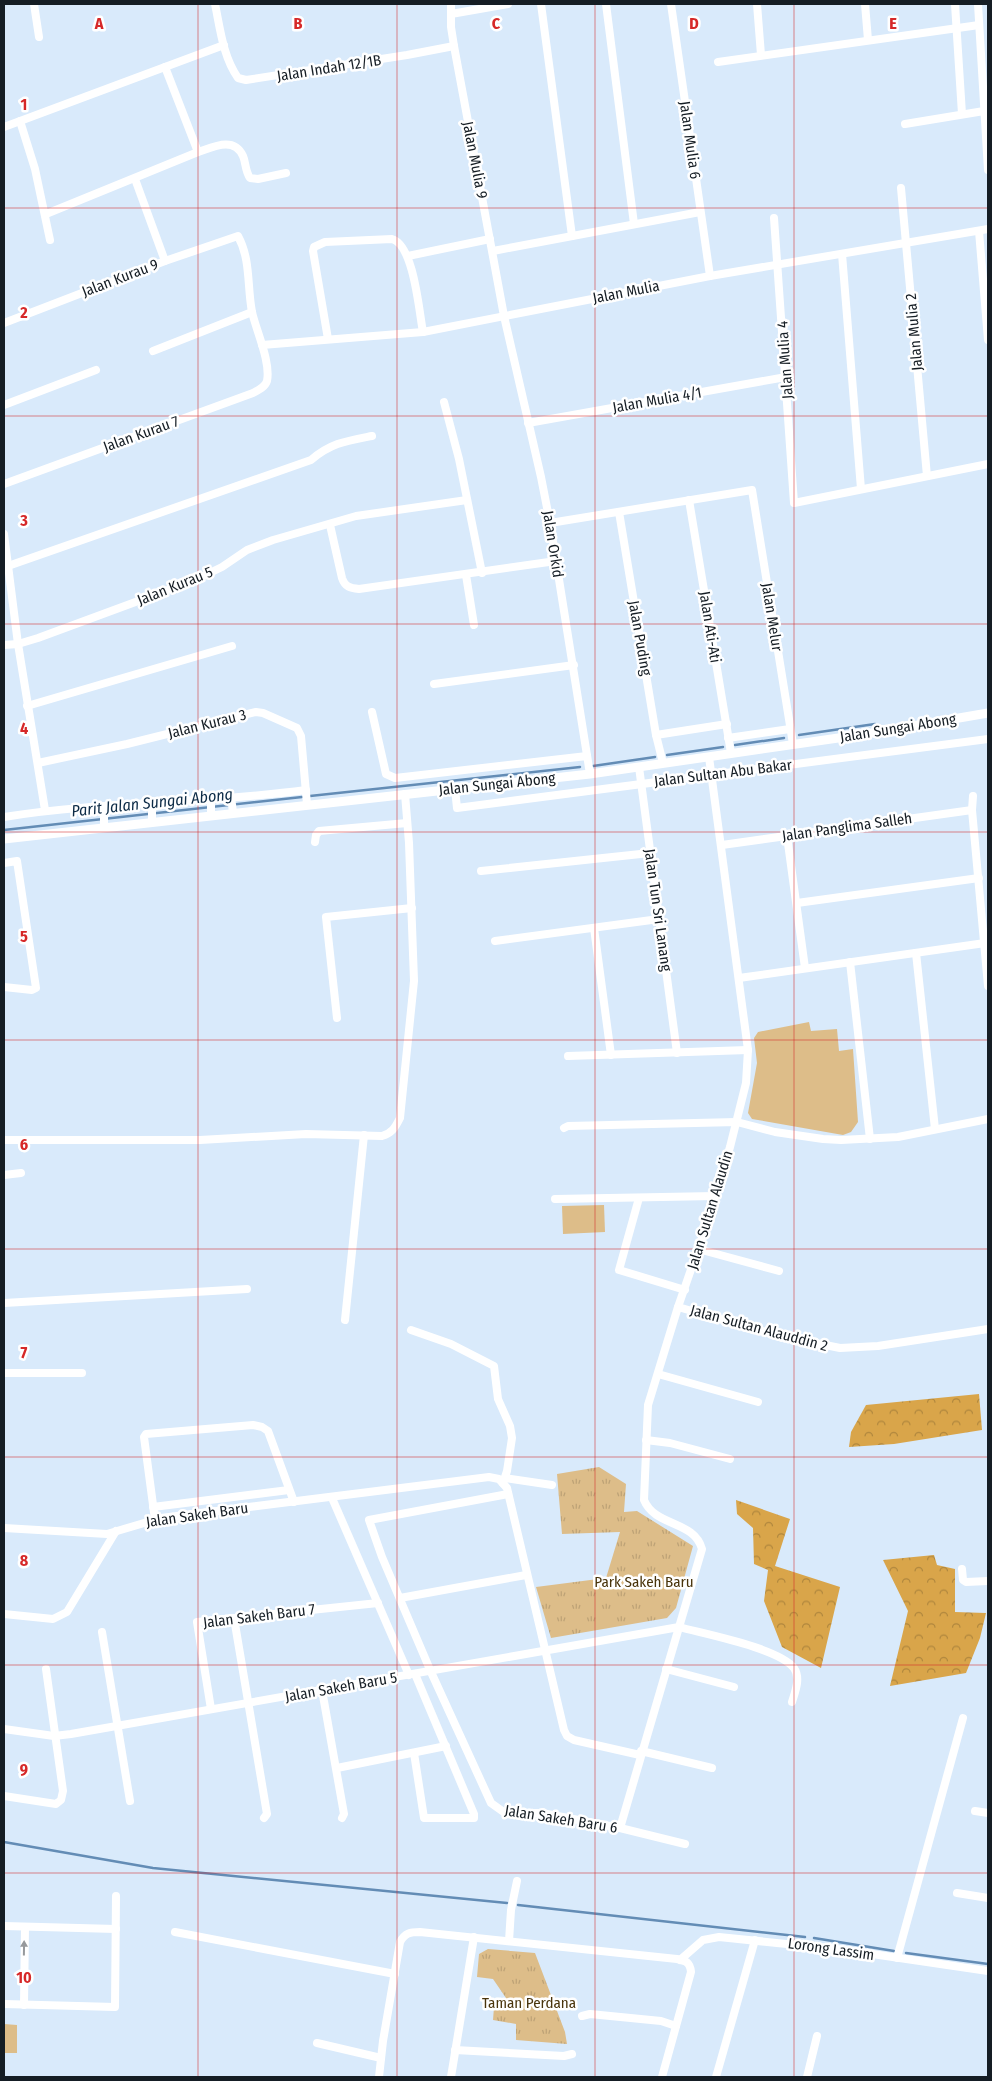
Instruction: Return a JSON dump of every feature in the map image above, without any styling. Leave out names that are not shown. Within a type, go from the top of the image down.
[{"type":"street","points":[[34,4],[39,37]]},
{"type":"street","name":"Jalan Indah 12/1B","points":[[215,4],[224,45],[233,71],[238,78],[246,80],[398,57],[454,46]]},
{"type":"street","name":"Jalan Mulia 9","points":[[451,4],[451,27],[454,46],[504,316]]},
{"type":"street","points":[[451,14],[508,4]]},
{"type":"street","points":[[541,4],[572,236]]},
{"type":"street","points":[[606,4],[634,224]]},
{"type":"street","name":"Jalan Mulia 6","points":[[671,4],[710,276]]},
{"type":"street","points":[[757,4],[761,56]]},
{"type":"street","points":[[865,4],[868,40]]},
{"type":"street","points":[[955,4],[962,114]]},
{"type":"street","points":[[978,4],[984,110],[987,124],[988,170]]},
{"type":"street","points":[[718,62],[979,25]]},
{"type":"street","points":[[4,127],[224,45]]},
{"type":"street","points":[[165,67],[198,152]]},
{"type":"street","points":[[905,124],[984,110]]},
{"type":"street","points":[[20,121],[35,169],[50,240]]},
{"type":"street","points":[[46,214],[221,144],[231,144],[238,148],[250,178],[258,179],[286,173]]},
{"type":"street","points":[[136,179],[165,261]]},
{"type":"street","name":"Jalan Mulia 2","points":[[901,188],[928,476]]},
{"type":"street","points":[[493,251],[700,212]]},
{"type":"street","name":"Jalan Mulia 4","points":[[774,218],[794,503],[862,490]]},
{"type":"street","name":"Jalan Mulia","points":[[262,345],[423,332],[710,276],[988,229]]},
{"type":"street","points":[[979,231],[988,340]]},
{"type":"street","name":"Jalan Kurau 9","points":[[4,323],[165,261],[238,236],[246,254],[252,312]]},
{"type":"street","points":[[328,339],[313,251],[314,247],[325,242],[392,239],[400,243],[408,256],[423,332]]},
{"type":"street","points":[[408,256],[490,240]]},
{"type":"street","points":[[842,254],[862,490],[988,464]]},
{"type":"street","points":[[153,351],[252,312],[262,345]]},
{"type":"street","name":"Jalan Orkid","points":[[504,316],[550,523],[590,774]]},
{"type":"street","name":"Jalan Kurau 7","points":[[4,484],[253,393],[262,388],[267,382],[268,373],[262,345]]},
{"type":"street","points":[[4,405],[96,370]]},
{"type":"street","name":"Jalan Mulia 4/1","points":[[528,424],[786,377]]},
{"type":"street","points":[[444,402],[482,573]]},
{"type":"street","points":[[8,566],[311,460],[323,450],[337,443],[372,436]]},
{"type":"street","name":"Jalan Melur","points":[[689,500],[752,490],[793,744]]},
{"type":"street","name":"Jalan Kurau 5","points":[[4,645],[18,644],[195,580],[222,567],[247,550],[330,524],[356,516],[467,500]]},
{"type":"street","points":[[550,523],[689,500]]},
{"type":"street","name":"Jalan Ati-Ati","points":[[689,500],[731,753]]},
{"type":"street","name":"Jalan Puding","points":[[618,512],[656,735],[663,763]]},
{"type":"street","points":[[330,524],[344,583],[349,588],[359,589],[482,573],[556,561]]},
{"type":"street","points":[[4,534],[18,644],[45,810]]},
{"type":"street","points":[[466,575],[474,625]]},
{"type":"street","points":[[28,706],[232,646]]},
{"type":"street","points":[[434,684],[574,665]]},
{"type":"street","name":"Jalan Kurau 3","points":[[38,763],[127,744],[256,712],[263,712],[297,728],[301,736],[307,804]]},
{"type":"street","points":[[372,712],[386,774],[395,778],[587,756]]},
{"type":"street","name":"Jalan Sungai Abong","points":[[4,839],[104,825],[152,812],[257,802],[307,804],[590,774],[988,713]]},
{"type":"street","points":[[656,735],[727,724]]},
{"type":"street","points":[[728,738],[790,729]]},
{"type":"street","name":"Jalan Sultan Abu Bakar","points":[[455,789],[457,808],[988,739]]},
{"type":"street","name":"Jalan Sultan Alaudin","points":[[679,1627],[702,1549],[696,1536],[690,1531],[655,1515],[648,1509],[644,1500],[648,1405],[737,1122],[746,1083],[748,1050],[722,845],[708,757]]},
{"type":"street","name":"Jalan Tun Sri Lanang","points":[[638,767],[677,1053]]},
{"type":"street","points":[[4,817],[45,810],[152,812],[211,807],[257,802],[306,790]]},
{"type":"street","points":[[4,1140],[200,1140],[306,1134],[382,1136],[389,1134],[395,1128],[400,1118],[413,1000],[414,956],[405,794]]},
{"type":"street","points":[[973,796],[972,810],[988,986]]},
{"type":"street","points":[[104,810],[104,825]]},
{"type":"street","name":"Jalan Panglima Salleh","points":[[722,845],[972,810]]},
{"type":"street","points":[[315,842],[316,835],[320,831],[408,823]]},
{"type":"street","points":[[787,836],[805,968]]},
{"type":"street","points":[[481,872],[650,853]]},
{"type":"street","points":[[4,863],[17,861],[36,988],[32,990],[4,987]]},
{"type":"street","points":[[796,903],[979,878]]},
{"type":"street","points":[[337,1018],[326,916],[412,908]]},
{"type":"street","points":[[495,941],[659,919]]},
{"type":"street","points":[[594,928],[611,1055]]},
{"type":"street","points":[[739,978],[984,943]]},
{"type":"street","points":[[916,953],[935,1130]]},
{"type":"street","points":[[850,962],[870,1139]]},
{"type":"street","points":[[568,1056],[748,1050]]},
{"type":"street","points":[[564,1128],[568,1126],[737,1122],[775,1132],[822,1140],[870,1139],[898,1137],[988,1119]]},
{"type":"street","points":[[345,1320],[364,1136]]},
{"type":"street","points":[[4,1175],[21,1173]]},
{"type":"street","points":[[555,1199],[715,1196]]},
{"type":"street","points":[[638,1198],[619,1270],[685,1290]]},
{"type":"street","points":[[698,1249],[779,1271]]},
{"type":"street","points":[[4,1303],[247,1289]]},
{"type":"street","name":"Jalan Sultan Alauddin 2","points":[[678,1307],[776,1335],[840,1348],[878,1346],[988,1329]]},
{"type":"street","points":[[411,1330],[444,1341],[494,1366],[498,1399],[510,1426],[512,1438],[506,1486],[544,1650],[567,1736],[574,1740],[712,1768]]},
{"type":"street","points":[[4,1373],[82,1373]]},
{"type":"street","points":[[658,1374],[758,1402]]},
{"type":"street","points":[[155,1520],[144,1437],[146,1434],[253,1425],[262,1427],[268,1432],[294,1502]]},
{"type":"street","points":[[646,1440],[670,1443],[730,1459]]},
{"type":"street","name":"Jalan Sakeh Baru","points":[[4,1528],[107,1534],[155,1520],[489,1477],[499,1479],[506,1486],[552,1485]]},
{"type":"street","points":[[431,1672],[372,1532],[370,1519],[506,1486]]},
{"type":"street","points":[[153,1507],[290,1490]]},
{"type":"street","points":[[332,1498],[378,1603],[446,1746],[474,1818],[424,1818],[414,1753]]},
{"type":"street","points":[[4,1614],[53,1619],[67,1612],[116,1531]]},
{"type":"street","points":[[962,1569],[963,1580],[966,1582],[988,1581]]},
{"type":"street","points":[[400,1598],[526,1575]]},
{"type":"street","name":"Jalan Sakeh Baru 7","points":[[211,1710],[196,1624],[199,1622],[378,1603]]},
{"type":"street","points":[[234,1618],[267,1814],[264,1818]]},
{"type":"street","points":[[620,1828],[679,1627],[743,1644],[786,1662],[794,1669],[798,1677],[792,1702]]},
{"type":"street","name":"Jalan Sakeh Baru 5","points":[[4,1729],[54,1736],[431,1672],[679,1627]]},
{"type":"street","points":[[102,1632],[130,1801]]},
{"type":"street","points":[[4,1796],[56,1804],[61,1800],[63,1791],[46,1669]]},
{"type":"street","points":[[666,1669],[734,1687]]},
{"type":"street","name":"Jalan Sakeh Baru 6","points":[[431,1672],[491,1803],[496,1808],[505,1813],[542,1813],[620,1828],[685,1844]]},
{"type":"street","points":[[322,1690],[337,1768],[344,1814],[342,1818]]},
{"type":"street","points":[[897,1958],[963,1718]]},
{"type":"street","points":[[337,1768],[446,1746]]},
{"type":"street","points":[[975,1811],[988,1813]]},
{"type":"street","points":[[509,1941],[511,1910],[517,1881]]},
{"type":"street","points":[[957,1893],[988,1898]]},
{"type":"street","points":[[4,2004],[116,2007],[116,1896]]},
{"type":"street","points":[[4,1926],[116,1929]]},
{"type":"street","points":[[24,2004],[25,1927]]},
{"type":"street","points":[[175,1932],[395,1974]]},
{"type":"street","points":[[379,2077],[400,1942],[410,1932],[420,1932],[687,1962],[691,1972],[662,2077]]},
{"type":"street","points":[[451,2077],[474,1937]]},
{"type":"street","name":"Lorong Lassim","points":[[680,1960],[703,1940],[719,1937],[755,1940],[988,1971]]},
{"type":"street","points":[[716,2077],[755,1940]]},
{"type":"street","points":[[582,2016],[585,2014],[599,2015],[661,2022],[676,2026]]},
{"type":"street","points":[[807,2077],[817,2036]]},
{"type":"street","points":[[317,2043],[381,2058]]},
{"type":"street","points":[[455,2050],[564,2056],[572,2054]]},
{"type":"green space","points":[[809,1022],[811,1031],[837,1029],[839,1051],[853,1049],[858,1122],[851,1132],[843,1135],[752,1119],[748,1113],[757,1063],[754,1038],[758,1032]]},
{"type":"green space","points":[[604,1205],[605,1232],[563,1234],[562,1206]]},
{"type":"green space","points":[[979,1394],[982,1430],[894,1444],[849,1447],[851,1432],[866,1405]]},
{"type":"green space","name":"Park Sakeh Baru","points":[[599,1467],[626,1484],[624,1512],[637,1511],[693,1546],[676,1608],[667,1618],[551,1638],[536,1587],[606,1578],[620,1532],[562,1534],[557,1474]]},
{"type":"green space","points":[[736,1500],[790,1519],[775,1566],[840,1587],[821,1668],[782,1647],[764,1601],[768,1570],[754,1564],[753,1528],[737,1514]]},
{"type":"green space","points":[[934,1555],[937,1565],[955,1569],[955,1612],[986,1613],[980,1638],[966,1673],[890,1686],[908,1611],[883,1560]]},
{"type":"green space","name":"Taman Perdana","points":[[488,1949],[535,1953],[565,2032],[567,2044],[516,2040],[516,2024],[493,2020],[494,2007],[505,2008],[506,1998],[493,1979],[477,1977],[479,1954]]},
{"type":"green space","points":[[4,2024],[17,2025],[17,2053],[4,2053]]},
{"type":"waterway","name":"Parit Jalan Sungai Abong","points":[[799,735],[875,724]]},
{"type":"waterway","name":"Parit Jalan Sungai Abong","points":[[735,745],[784,738]]},
{"type":"waterway","name":"Parit Jalan Sungai Abong","points":[[667,755],[723,747]]},
{"type":"waterway","name":"Parit Jalan Sungai Abong","points":[[593,766],[655,757]]},
{"type":"waterway","name":"Parit Jalan Sungai Abong","points":[[310,796],[580,767]]},
{"type":"waterway","name":"Parit Jalan Sungai Abong","points":[[4,830],[302,797]]},
{"type":"waterway","points":[[4,1842],[153,1868],[507,1903]]},
{"type":"waterway","points":[[518,1905],[805,1937]]},
{"type":"waterway","points":[[814,1938],[894,1951]]},
{"type":"waterway","points":[[906,1953],[988,1964]]}]
